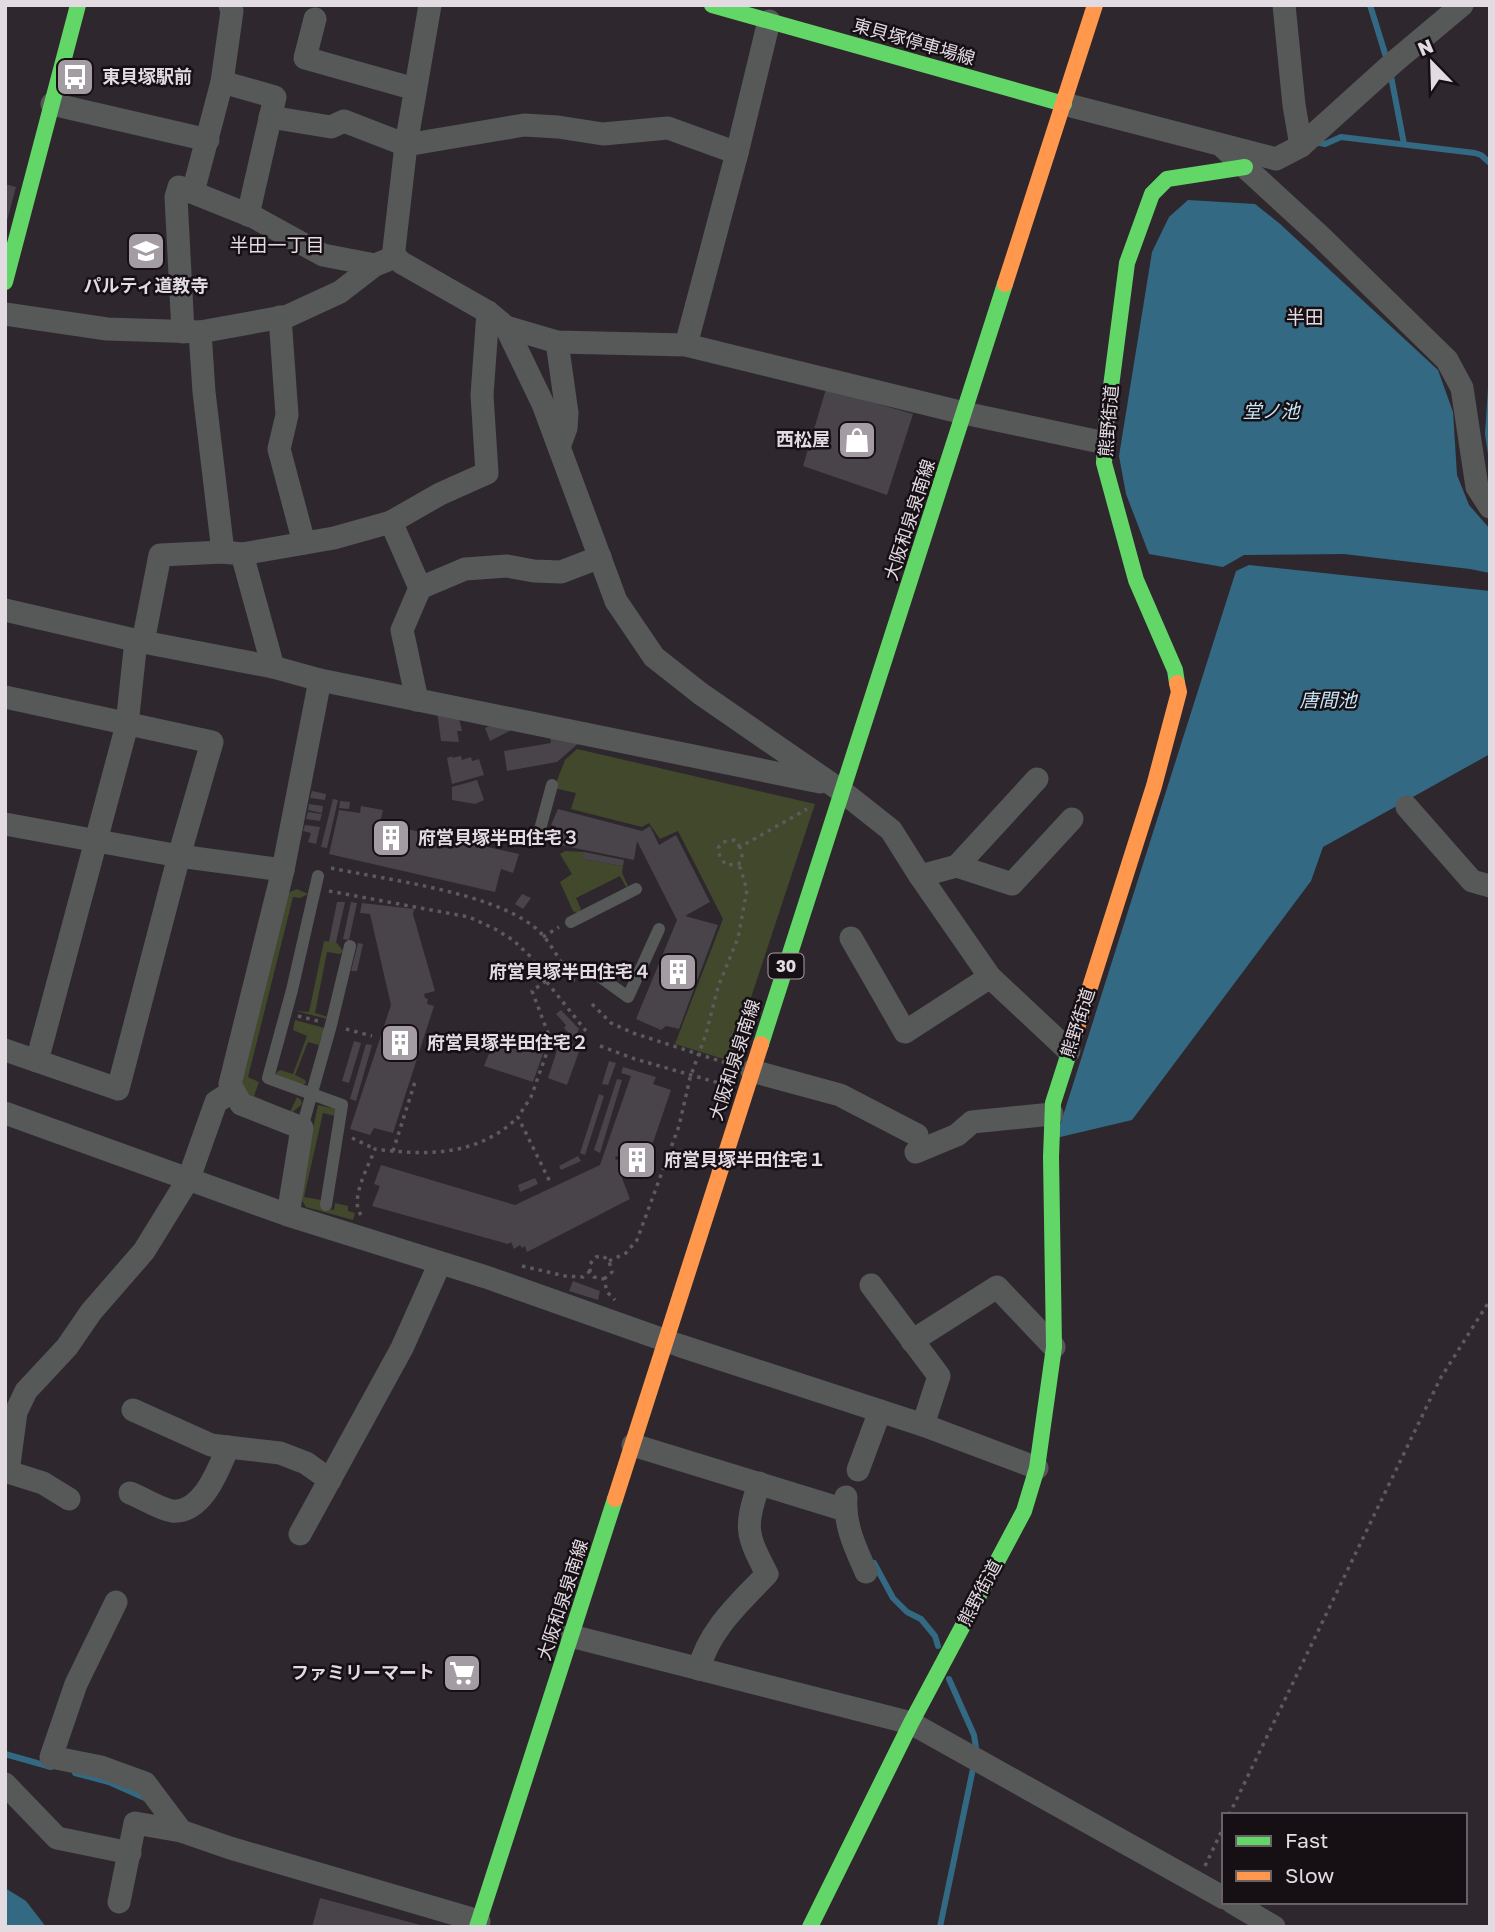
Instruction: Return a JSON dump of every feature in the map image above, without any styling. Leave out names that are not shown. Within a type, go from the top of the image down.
[{"type":"main road","points":[[7,272],[78,5]]},
{"type":"main road","name":"東貝塚停車場線","points":[[712,5],[763,15],[1064,104]]},
{"type":"main road","name":"大阪和泉泉南線","points":[[478,1924],[667,1341],[744,1068],[964,413],[1095,5]]},
{"type":"main road","name":"熊野街道","points":[[810,1927],[911,1723],[1024,1511],[1037,1468],[1054,1347],[1051,1157],[1053,1103],[1154,786],[1178,692],[1175,670],[1126,550],[1104,463],[1127,263],[1152,194],[1167,178],[1245,167]]},
{"type":"street","points":[[192,192],[222,82],[232,11],[230,5]]},
{"type":"street","points":[[5,314],[107,328],[191,332],[281,317],[340,292],[385,261],[394,249],[406,145],[430,5]]},
{"type":"street","points":[[1284,5],[1301,146]]},
{"type":"street","points":[[1064,104],[1276,159],[1301,146],[1462,5]]},
{"type":"street","points":[[685,345],[737,153],[763,15]]},
{"type":"street","points":[[315,19],[305,58],[415,89]]},
{"type":"street","points":[[222,82],[275,97],[248,215]]},
{"type":"street","points":[[52,104],[208,140]]},
{"type":"street","points":[[270,117],[331,127],[344,121],[406,145],[524,125],[603,134],[668,128],[737,153]]},
{"type":"street","points":[[1222,146],[1320,236],[1447,360],[1462,388],[1477,487],[1490,507]]},
{"type":"street","points":[[272,667],[233,553],[191,332],[176,197],[179,187],[248,215],[323,255],[402,264],[488,312],[506,327],[557,342],[685,345],[964,413],[1105,443]]},
{"type":"street","points":[[37,1061],[127,725],[139,641],[160,555],[233,553],[334,538],[391,522],[440,494],[487,473],[482,395],[488,312]]},
{"type":"street","points":[[281,317],[287,415],[279,449],[304,543]]},
{"type":"street","points":[[506,327],[543,404],[616,601],[654,657],[701,694],[836,788],[891,830],[989,977],[1069,1051]]},
{"type":"street","points":[[557,342],[567,413],[566,428],[559,447]]},
{"type":"street","points":[[391,522],[420,587]]},
{"type":"street","points":[[417,700],[402,630],[420,587],[465,569],[507,566],[561,572],[600,558]]},
{"type":"street","points":[[5,610],[139,641],[272,667],[320,680],[836,788]]},
{"type":"street","points":[[288,1215],[302,1128],[241,1104],[230,1084],[283,870],[320,680]]},
{"type":"street","points":[[5,697],[212,742],[118,1089],[5,1050]]},
{"type":"street","points":[[920,876],[957,866],[1037,779]]},
{"type":"street","points":[[1406,807],[1472,880],[1490,886]]},
{"type":"street","points":[[957,866],[1012,884],[1072,819]]},
{"type":"street","points":[[5,824],[179,856],[283,870]]},
{"type":"street","points":[[851,937],[905,1032],[989,977]]},
{"type":"street","points":[[744,1068],[840,1095],[917,1144],[957,1135],[972,1122],[1052,1114]]},
{"type":"street","points":[[69,1499],[43,1483],[8,1472],[16,1412],[26,1391],[67,1347],[91,1312],[144,1251],[189,1178],[216,1102],[233,1091]]},
{"type":"street","points":[[5,1112],[288,1215],[880,1410],[1037,1468]]},
{"type":"street","points":[[300,1534],[402,1348],[440,1263]]},
{"type":"street","points":[[871,1285],[939,1376],[923,1425]]},
{"type":"street","points":[[912,1341],[997,1287],[1054,1347]]},
{"type":"street","points":[[133,1410],[211,1445],[279,1453],[306,1463],[330,1480]]},
{"type":"street","points":[[858,1470],[880,1410]]},
{"type":"street","points":[[633,1445],[759,1483],[846,1502],[849,1535],[866,1572]]},
{"type":"street","points":[[130,1493],[173,1511],[188,1507],[209,1490],[228,1447]]},
{"type":"street","points":[[699,1669],[708,1643],[717,1628],[767,1574],[749,1532],[748,1518],[759,1483]]},
{"type":"street","points":[[116,1602],[76,1684],[51,1757],[101,1766],[145,1783],[181,1831]]},
{"type":"street","points":[[571,1636],[911,1723],[1222,1897]]},
{"type":"street","points":[[5,1784],[57,1838],[130,1853]]},
{"type":"street","points":[[120,1902],[135,1823],[181,1831],[478,1924]]},
{"type":"street","points":[[1235,1904],[1274,1927]]},
{"type":"lane","points":[[530,839],[539,833],[552,785]]},
{"type":"lane","points":[[319,877],[268,1078],[342,1105],[326,1205]]},
{"type":"lane","points":[[571,922],[636,889]]},
{"type":"lane","points":[[596,974],[628,997],[659,929]]},
{"type":"lane","points":[[302,1128],[350,946]]},
{"type":"path","points":[[740,847],[812,806]]},
{"type":"path","points":[[609,1261],[626,1253],[637,1240],[679,1126],[691,1075],[718,986],[738,938],[747,890],[739,864],[742,856],[738,842],[732,839],[723,842],[718,848],[720,857],[726,865],[739,864]]},
{"type":"path","points":[[319,877],[489,902],[533,926],[550,945],[571,979],[575,980]]},
{"type":"path","points":[[319,877],[470,917],[513,940],[532,958],[546,981],[586,1031]]},
{"type":"path","points":[[338,1132],[375,1149],[447,1152],[468,1148],[500,1132],[518,1117],[531,1097],[551,1041],[532,991],[546,981]]},
{"type":"path","points":[[592,1004],[611,1023],[698,1056],[744,1068]]},
{"type":"path","points":[[600,1046],[720,1084]]},
{"type":"path","points":[[393,1151],[415,1082]]},
{"type":"path","points":[[518,1117],[551,1184]]},
{"type":"path","points":[[366,1218],[358,1211],[356,1203],[365,1171],[375,1149]]},
{"type":"path","points":[[603,1256],[609,1261],[612,1272],[604,1279],[594,1277],[590,1271],[590,1264],[603,1256]]},
{"type":"path","points":[[515,1264],[583,1278],[590,1271]]},
{"type":"path","points":[[604,1279],[607,1292],[617,1301]]},
{"type":"path","points":[[1230,1813],[1440,1379],[1490,1300]]},
{"type":"path","points":[[1202,1885],[1205,1866],[1222,1830]]},
{"type":"green space","points":[[577,749],[815,804],[730,1061],[675,1044],[723,919],[678,831],[660,839],[649,823],[642,827],[571,809],[576,793],[554,788],[565,760]]},
{"type":"green space","points":[[565,851],[584,852],[583,859],[623,866],[622,873],[628,886],[626,887],[620,876],[576,898],[581,909],[578,913],[573,911],[560,882],[572,874],[560,854]]},
{"type":"green space","points":[[297,889],[308,894],[300,898],[293,897],[248,1077],[259,1082],[254,1096],[290,1112],[297,1097],[301,1100],[302,1104],[289,1115],[245,1097],[240,1088],[288,893]]},
{"type":"green space","points":[[324,941],[336,942],[343,951],[340,954],[327,952],[315,1013],[331,1020],[296,1011],[309,1012]]},
{"type":"green space","points":[[295,1020],[328,1029],[325,1038],[321,1037],[319,1045],[308,1042],[295,1075],[305,1080],[306,1083],[302,1085],[277,1078],[276,1073],[280,1070],[293,1074],[307,1036],[293,1030]]},
{"type":"green space","points":[[318,1105],[336,1109],[335,1116],[323,1113],[304,1197],[321,1200],[321,1207],[334,1210],[335,1203],[348,1206],[348,1211],[355,1213],[353,1220],[306,1207],[299,1195]]},
{"type":"water","name":"堂ノ池","points":[[1188,200],[1255,204],[1438,370],[1453,412],[1457,475],[1469,505],[1490,529],[1490,573],[1344,554],[1244,555],[1223,567],[1149,554],[1126,494],[1119,456],[1152,252],[1169,217]]},
{"type":"water","points":[[1490,358],[1490,468],[1485,434]]},
{"type":"water","name":"唐間池","points":[[1249,565],[1490,591],[1490,754],[1323,847],[1311,881],[1132,1120],[1056,1138],[1236,571]]},
{"type":"water","points":[[5,1888],[26,1901],[46,1927],[5,1927]]},
{"type":"building","points":[[5,184],[16,187],[5,228]]},
{"type":"building","name":"西松屋","points":[[826,389],[913,414],[887,495],[803,466]]},
{"type":"building","points":[[437,711],[458,714],[462,731],[457,731],[459,742],[441,741]]},
{"type":"building","points":[[497,723],[517,727],[490,741],[485,728]]},
{"type":"building","points":[[550,735],[581,741],[557,762],[507,771],[504,751],[551,743]]},
{"type":"building","points":[[453,756],[452,758],[461,756],[462,760],[471,757],[472,761],[479,759],[484,775],[452,784],[447,758]]},
{"type":"building","points":[[477,780],[484,800],[475,804],[452,800],[452,787]]},
{"type":"building","points":[[312,791],[326,794],[325,800],[310,798]]},
{"type":"building","points":[[333,799],[338,800],[327,848],[321,847]]},
{"type":"building","points":[[340,801],[350,802],[349,809],[339,808]]},
{"type":"building","points":[[309,804],[323,806],[322,813],[308,810]]},
{"type":"building","name":"府営貝塚半田住宅３","points":[[361,806],[383,810],[380,823],[519,854],[513,873],[501,869],[495,892],[329,854],[339,810],[360,813]]},
{"type":"building","name":"府営貝塚半田住宅４","points":[[558,809],[642,831],[650,826],[659,845],[676,835],[710,902],[685,916],[718,925],[679,1029],[666,1026],[661,1030],[636,1019],[677,920],[637,841],[634,860],[555,844],[558,828],[551,825]]},
{"type":"building","points":[[308,812],[322,814],[320,821],[306,819]]},
{"type":"building","points":[[305,825],[320,827],[316,844],[308,842],[311,833],[303,831]]},
{"type":"building","points":[[584,852],[624,860],[623,866],[582,859]]},
{"type":"building","points":[[522,894],[531,898],[523,909],[515,904]]},
{"type":"building","points":[[337,902],[345,902],[336,942],[329,942]]},
{"type":"building","points":[[351,902],[357,903],[349,940],[343,939]]},
{"type":"building","name":"府営貝塚半田住宅２","points":[[362,903],[414,909],[413,914],[435,991],[424,994],[428,999],[427,1004],[434,1006],[393,1133],[374,1128],[370,1135],[350,1129],[391,1005],[370,914],[360,913]]},
{"type":"building","points":[[358,943],[363,944],[357,971],[351,971]]},
{"type":"building","points":[[561,1010],[579,1029],[574,1038],[556,1014]]},
{"type":"building","points":[[498,1031],[546,1045],[533,1082],[484,1066]]},
{"type":"building","points":[[354,1041],[361,1043],[349,1083],[342,1081]]},
{"type":"building","points":[[560,1041],[581,1046],[567,1085],[548,1078]]},
{"type":"building","points":[[366,1044],[372,1045],[356,1101],[350,1099]]},
{"type":"building","points":[[609,1061],[616,1063],[608,1085],[602,1084]]},
{"type":"building","name":"府営貝塚半田住宅１","points":[[623,1067],[656,1077],[653,1084],[671,1090],[645,1166],[616,1156],[615,1159],[621,1161],[628,1175],[622,1178],[630,1199],[527,1252],[525,1246],[522,1248],[520,1245],[514,1249],[511,1242],[508,1244],[372,1206],[380,1186],[374,1184],[381,1165],[515,1205],[600,1165],[631,1076],[621,1073]]},
{"type":"building","points":[[617,1079],[622,1080],[600,1153],[594,1150]]},
{"type":"building","points":[[599,1094],[604,1096],[585,1155],[580,1153]]},
{"type":"building","points":[[578,1156],[581,1161],[561,1170],[559,1166]]},
{"type":"building","points":[[535,1178],[538,1184],[520,1192],[518,1185]]},
{"type":"building","points":[[573,1281],[600,1291],[598,1300],[569,1291]]},
{"type":"building","points":[[320,1898],[424,1926],[312,1927]]},
{"type":"waterway","points":[[1370,5],[1387,60]]},
{"type":"waterway","points":[[1390,71],[1404,144]]},
{"type":"waterway","points":[[1315,142],[1325,144],[1341,137],[1475,153],[1490,163]]},
{"type":"waterway","points":[[874,1563],[893,1598],[907,1612],[921,1619],[935,1636],[938,1646]]},
{"type":"waterway","points":[[949,1679],[974,1735],[976,1748]]},
{"type":"waterway","points":[[5,1754],[51,1767]]},
{"type":"waterway","points":[[940,1927],[974,1764]]},
{"type":"waterway","points":[[75,1773],[109,1782],[147,1799]]},
{"type":"traffic: fast","points":[[5,282],[78,5]]},
{"type":"traffic: fast","points":[[712,5],[1064,104]]},
{"type":"traffic: fast","points":[[1177,683],[1175,670],[1136,580],[1104,463],[1106,425],[1127,263],[1152,194],[1167,179],[1245,167]]},
{"type":"traffic: fast","points":[[761,1044],[1005,284]]},
{"type":"traffic: fast","points":[[810,1927],[911,1723],[1024,1511],[1037,1468],[1054,1347],[1051,1157],[1053,1103],[1077,1028]]},
{"type":"traffic: fast","points":[[477,1927],[615,1499]]},
{"type":"traffic: slow","points":[[1005,284],[1095,5]]},
{"type":"traffic: slow","points":[[1077,1028],[1154,786],[1179,692],[1177,683]]},
{"type":"traffic: slow","points":[[615,1499],[761,1044]]},
{"type":"place","name":"東貝塚駅前","points":[[75,77]]},
{"type":"place","name":"パルティ道教寺","points":[[146,251]]},
{"type":"place","name":"西松屋","points":[[857,440]]},
{"type":"place","name":"府営貝塚半田住宅３","points":[[391,838]]},
{"type":"place","name":"府営貝塚半田住宅４","points":[[678,972]]},
{"type":"place","name":"府営貝塚半田住宅２","points":[[400,1043]]},
{"type":"place","name":"府営貝塚半田住宅１","points":[[637,1160]]},
{"type":"place","name":"ファミリーマート","points":[[462,1673]]},
{"type":"district","name":"半田一丁目","points":[[277,245]]},
{"type":"district","name":"半田","points":[[1305,317]]}]
